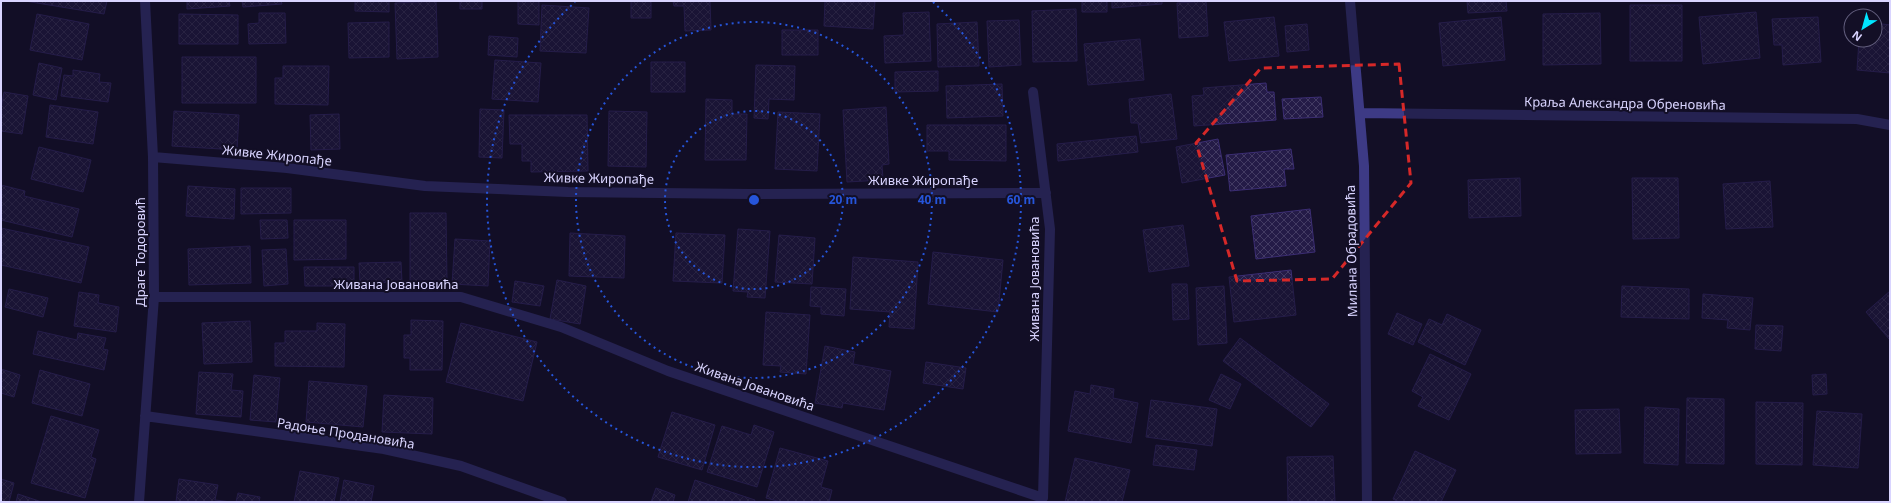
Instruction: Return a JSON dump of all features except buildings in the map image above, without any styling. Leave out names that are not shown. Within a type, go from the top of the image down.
[{"type":"street","name":"Драге Тодоровић","points":[[138,502],[154,297],[154,157],[145,1]]},
{"type":"street","name":"Милана Обрадовића","points":[[1350,1],[1364,166],[1367,502]]},
{"type":"street","points":[[1033,92],[1046,193]]},
{"type":"street","name":"Краља Александра Обреновића","points":[[1360,113],[1857,119],[1890,125]]},
{"type":"street","name":"Живке Жиропађе","points":[[154,157],[287,168],[425,186],[552,191],[742,194],[1046,193]]},
{"type":"street","name":"Живана Јовановића","points":[[154,297],[461,296],[562,327],[668,371],[1043,498],[1050,229],[1046,193]]},
{"type":"street","name":"Радоње Продановића","points":[[145,416],[384,449],[461,466],[562,502]]},
{"type":"highlighted area","points":[[1399,64],[1411,183],[1332,279],[1237,281],[1196,143],[1261,68]]}]
